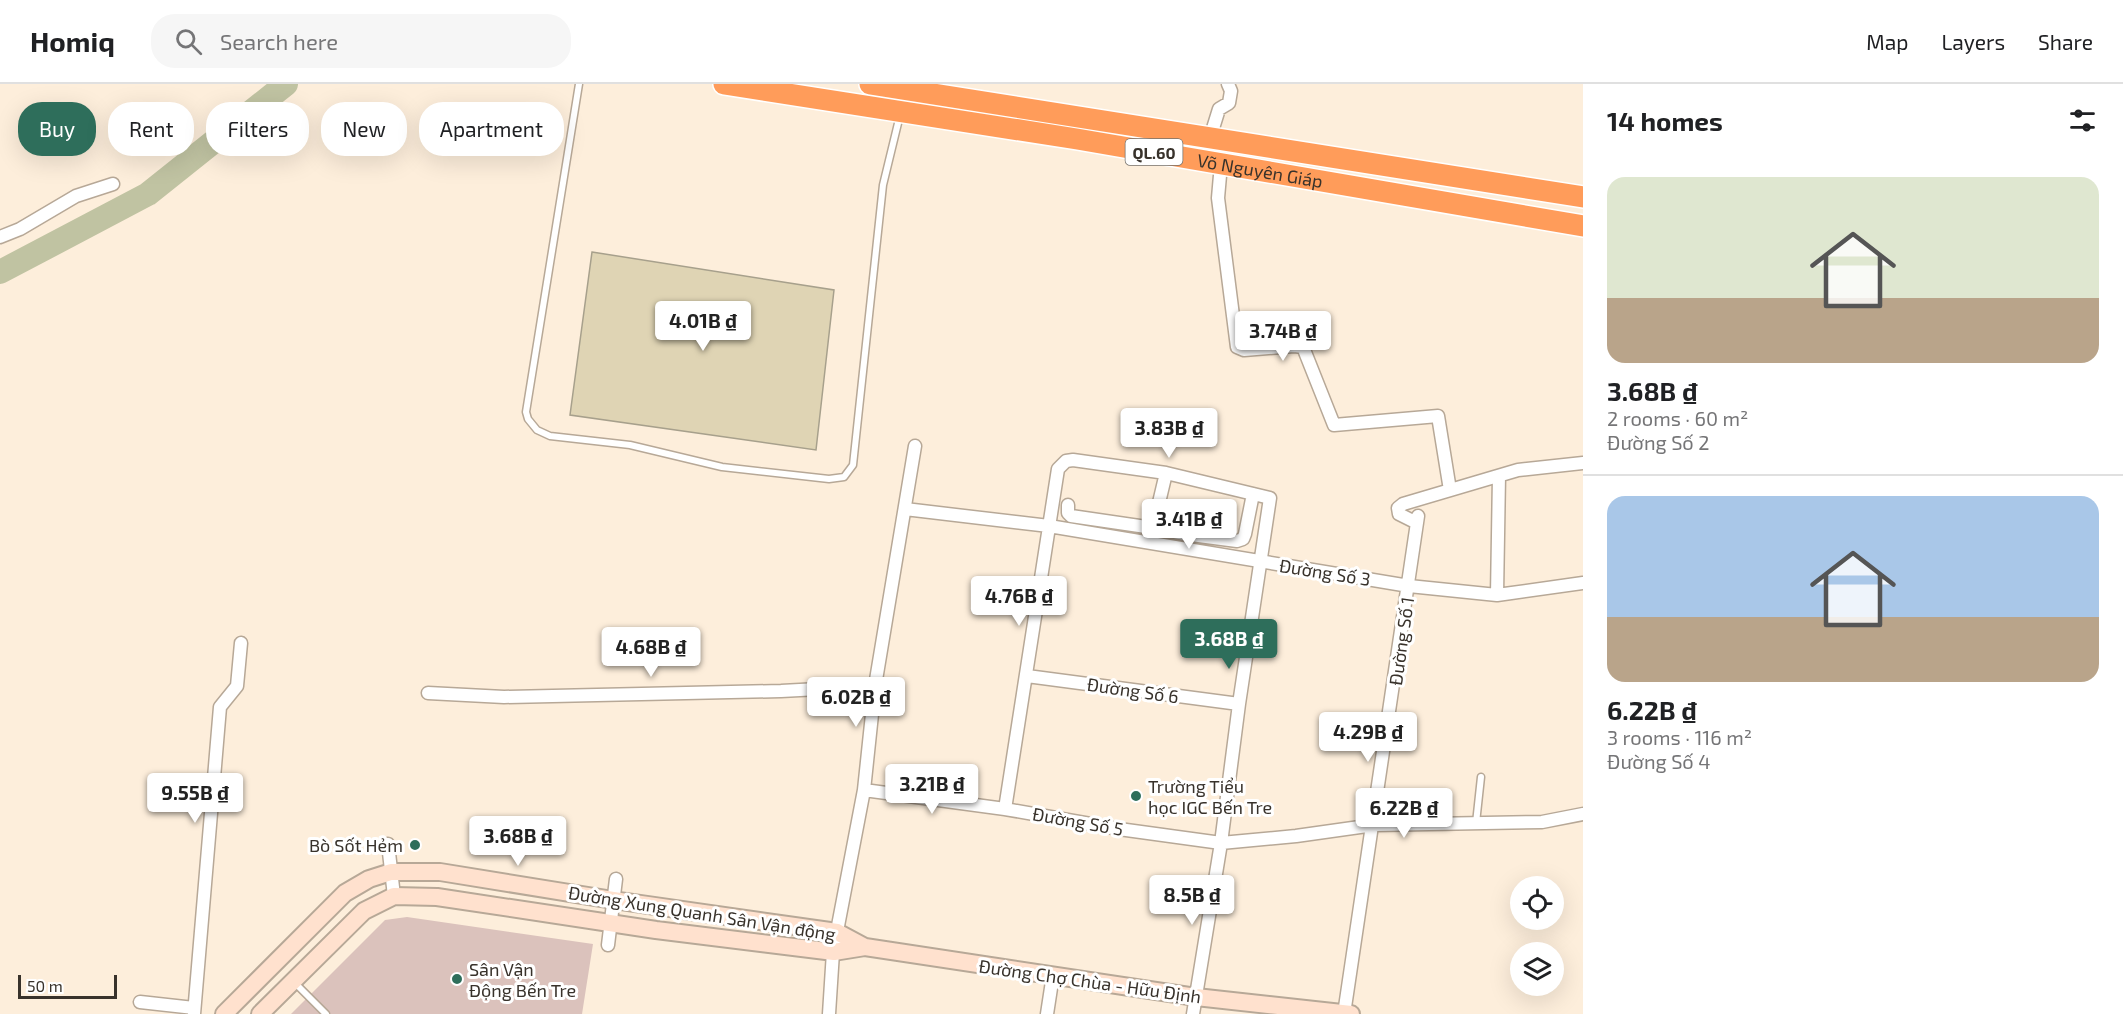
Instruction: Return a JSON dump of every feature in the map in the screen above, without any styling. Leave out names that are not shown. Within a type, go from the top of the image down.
[{"type":"highway","name":"Võ Nguyên Giáp","points":[[724,84],[901,111],[1210,138],[1583,197]]},
{"type":"highway","name":"Võ Nguyên Giáp","points":[[870,84],[1079,128],[1221,164],[1583,226]]},
{"type":"street","points":[[1210,138],[1219,109],[1229,103],[1231,97],[1228,84]]},
{"type":"street","points":[[1221,164],[1218,198],[1236,347],[1244,350],[1294,346],[1304,348],[1334,424],[1438,416],[1450,490],[1518,470],[1583,463]]},
{"type":"street","points":[[0,237],[20,229],[76,196],[113,184]]},
{"type":"street","points":[[829,1014],[837,932],[864,790],[875,686],[915,446]]},
{"type":"street","points":[[1005,808],[1058,469],[1066,461],[1074,460],[1166,473],[1270,498],[1221,843],[1193,1014]]},
{"type":"street","points":[[1152,528],[1166,473]]},
{"type":"street","points":[[1497,596],[1499,476]]},
{"type":"street","name":"Đường Số 1","points":[[1346,1014],[1418,520],[1399,514],[1398,508],[1403,504],[1450,490]]},
{"type":"street","points":[[1068,505],[1068,513],[1071,516],[1191,536],[1237,541],[1243,539],[1245,534],[1253,494]]},
{"type":"street","name":"Đường Số 3","points":[[905,509],[1049,526],[1409,586],[1497,596],[1583,583]]},
{"type":"street","points":[[140,1002],[194,1011],[220,707],[237,686],[241,643]]},
{"type":"street","name":"Đường Số 6","points":[[1026,676],[1239,704]]},
{"type":"street","points":[[428,693],[504,697],[781,691],[875,686]]},
{"type":"street","name":"Đường Số 5","points":[[864,790],[1005,808],[1119,829],[1221,843],[1296,836],[1374,825],[1542,822],[1583,814]]},
{"type":"street","points":[[388,844],[394,896]]},
{"type":"street","name":"Đường Xung Quanh Sân Vận động","points":[[224,1014],[345,893],[369,879],[391,873],[440,872],[613,900],[837,932],[866,947]]},
{"type":"street","points":[[608,945],[616,879]]},
{"type":"street","name":"Đường Xung Quanh Sân Vận động","points":[[260,1014],[364,911],[394,896],[437,897],[610,923],[834,952],[866,947]]},
{"type":"street","name":"Đường Chợ Chùa - Hữu Định","points":[[866,947],[1196,997],[1346,1014]]},
{"type":"street","points":[[1047,1014],[1053,975]]},
{"type":"lane","points":[[579,84],[526,412],[528,419],[537,430],[550,436],[630,445],[722,467],[828,479],[844,477],[853,465],[883,185],[901,111]]},
{"type":"lane","points":[[1476,824],[1481,777]]},
{"type":"lane","points":[[293,981],[325,1014]]},
{"type":"shaded area","name":"Sân Vận Động Bến Tre","points":[[407,917],[593,944],[582,1014],[291,1014],[385,920]]},
{"type":"building","points":[[592,252],[834,290],[816,450],[570,415]]},
{"type":"waterway","points":[[0,272],[148,194],[286,84]]},
{"type":"place","name":"Trường Tiểu học IGC Bến Tre","points":[[1136,796]]},
{"type":"place","name":"Bò Sốt Hẻm","points":[[415,845]]},
{"type":"place","name":"Sân Vận Động Bến Tre","points":[[457,979]]}]
